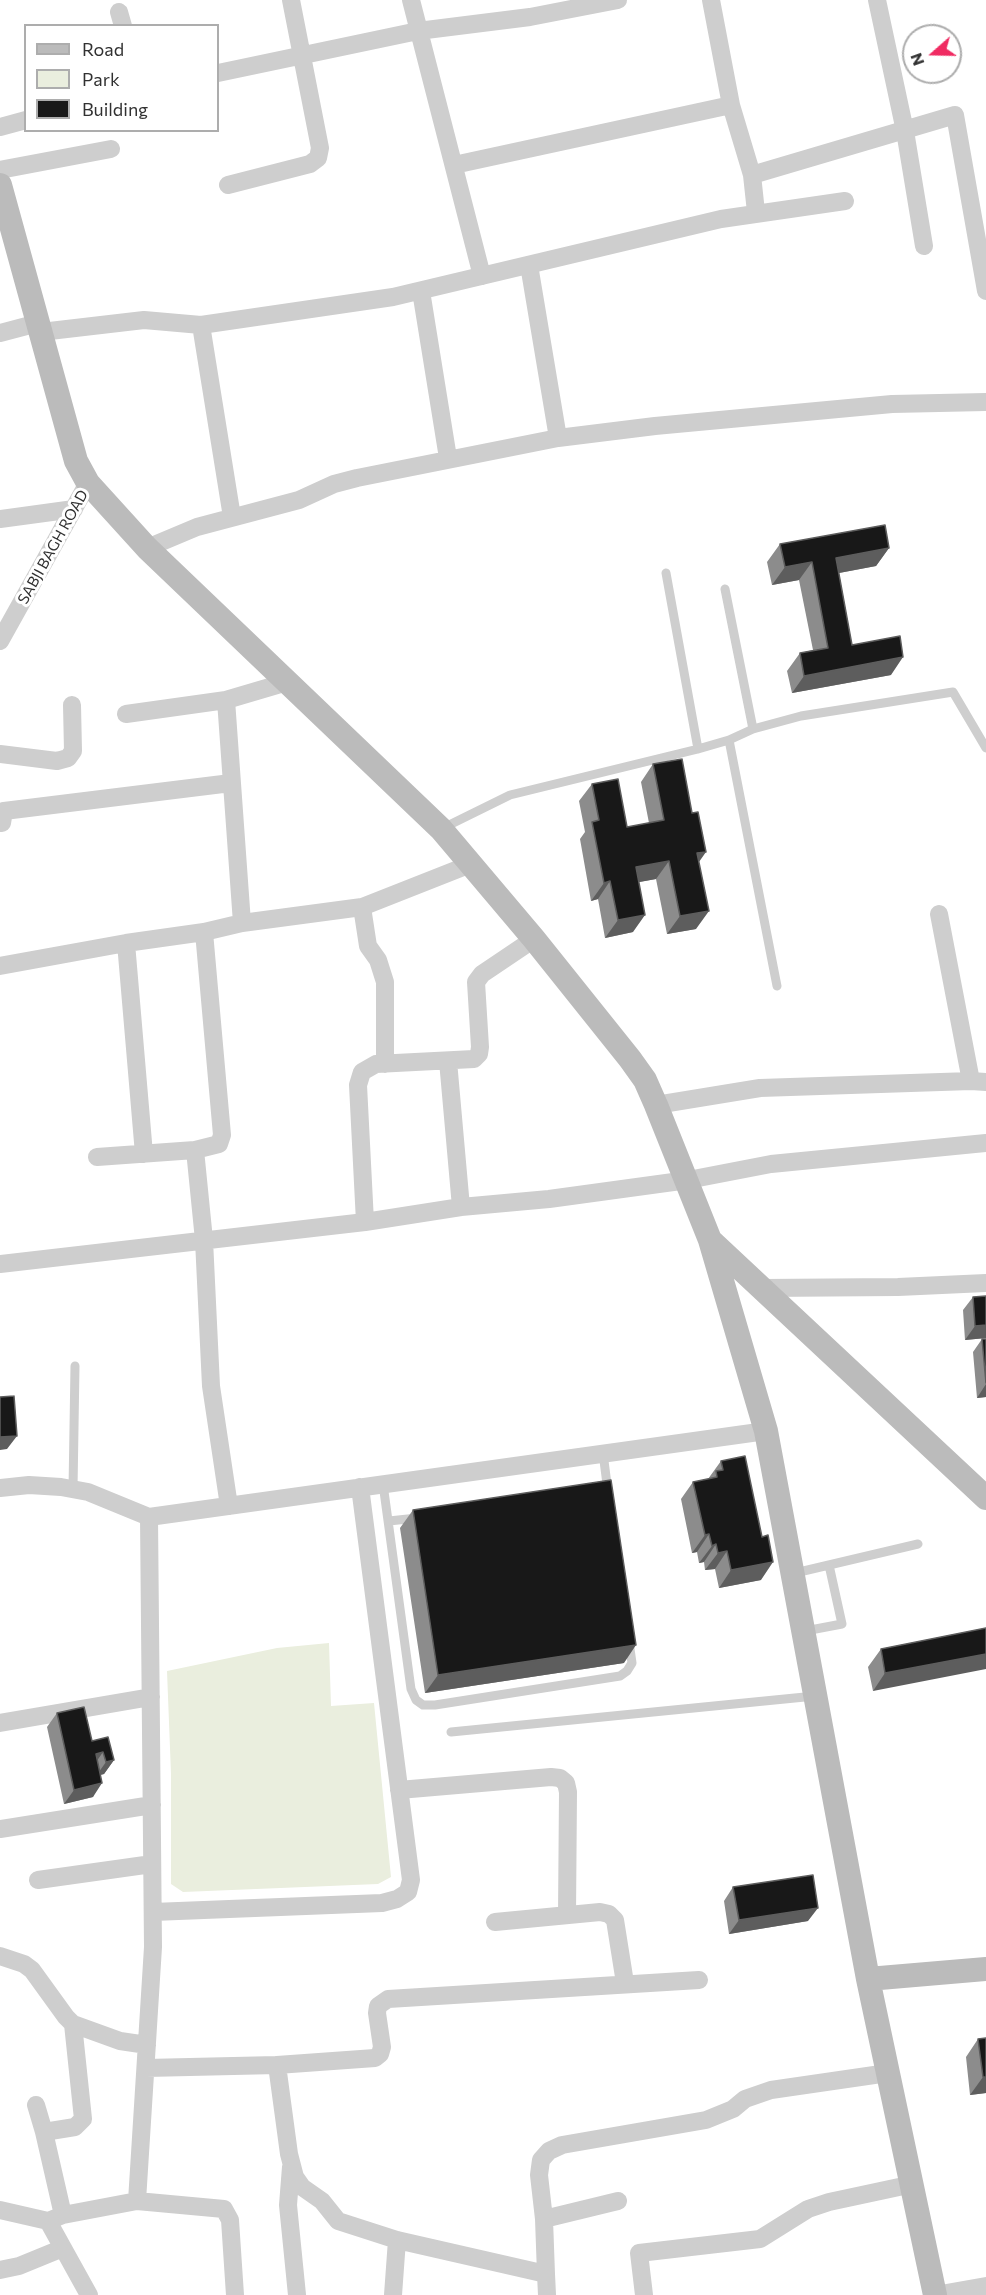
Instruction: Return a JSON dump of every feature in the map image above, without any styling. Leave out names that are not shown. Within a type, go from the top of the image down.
[{"type":"main road","points":[[0,185],[76,461],[88,483],[147,548],[441,829],[534,939],[645,1080],[710,1240],[766,1431],[868,1978],[935,2295]]},
{"type":"main road","points":[[710,1240],[986,1498]]},
{"type":"main road","points":[[868,1978],[986,1969]]},
{"type":"street","points":[[228,185],[310,164],[318,158],[320,148],[291,0]]},
{"type":"street","points":[[411,0],[482,276]]},
{"type":"street","points":[[219,73],[418,31],[530,16],[618,0]]},
{"type":"street","points":[[711,0],[731,105],[752,175],[756,212]]},
{"type":"street","points":[[876,0],[904,131],[924,246]]},
{"type":"street","points":[[454,165],[731,105]]},
{"type":"street","points":[[752,175],[955,115],[986,291]]},
{"type":"street","points":[[0,127],[24,121]]},
{"type":"street","points":[[0,170],[111,150]]},
{"type":"street","points":[[0,333],[144,320],[201,325],[375,300],[721,219],[756,212],[845,201]]},
{"type":"street","points":[[529,265],[558,438]]},
{"type":"street","points":[[421,291],[448,458]]},
{"type":"street","points":[[201,325],[232,518]]},
{"type":"street","points":[[147,548],[197,526],[299,500],[334,484],[448,458],[558,438],[666,425],[892,404],[986,402]]},
{"type":"street","name":"SABJI BAGH ROAD","points":[[0,641],[88,483]]},
{"type":"street","points":[[0,519],[74,509]]},
{"type":"street","points":[[126,714],[226,700],[287,682]]},
{"type":"street","points":[[226,700],[242,923]]},
{"type":"street","points":[[0,754],[57,761],[68,758],[73,751],[72,705]]},
{"type":"street","points":[[0,823],[2,823],[4,811],[231,783]]},
{"type":"street","points":[[0,966],[126,943],[204,932],[242,923],[362,907],[471,864]]},
{"type":"street","points":[[362,907],[368,946],[378,960],[385,982],[385,1064]]},
{"type":"street","points":[[656,1105],[760,1088],[978,1081],[939,914]]},
{"type":"street","points":[[97,1157],[195,1150],[219,1144],[222,1135],[204,932]]},
{"type":"street","points":[[365,1222],[358,1085],[362,1072],[376,1064],[467,1060],[479,1054],[476,982],[482,974],[534,939]]},
{"type":"street","points":[[126,943],[144,1154]]},
{"type":"street","points":[[448,1061],[461,1207]]},
{"type":"street","points":[[0,1264],[365,1222],[461,1207],[549,1199],[687,1180],[771,1164],[986,1143]]},
{"type":"street","points":[[195,1150],[204,1240],[211,1386],[229,1506]]},
{"type":"street","points":[[762,1288],[898,1287],[986,1283]]},
{"type":"street","points":[[0,1488],[29,1485],[73,1489],[88,1492],[148,1517],[766,1431]]},
{"type":"street","points":[[153,1912],[382,1903],[408,1893],[411,1880],[360,1487]]},
{"type":"street","points":[[137,2201],[153,1947],[148,1517]]},
{"type":"street","points":[[0,1723],[150,1697]]},
{"type":"street","points":[[399,1790],[560,1778],[566,1783],[568,1792],[567,1915]]},
{"type":"street","points":[[0,1829],[152,1805]]},
{"type":"street","points":[[38,1880],[152,1864]]},
{"type":"street","points":[[495,1922],[600,1912],[609,1914],[615,1920],[625,1983]]},
{"type":"street","points":[[0,1956],[24,1964],[32,1970],[66,2018],[73,2024],[120,2041],[147,2045]]},
{"type":"street","points":[[146,2068],[277,2065],[375,2058],[380,2054],[382,2047],[378,2006],[388,1999],[699,1980]]},
{"type":"street","points":[[44,2132],[75,2127],[83,2119],[73,2024]]},
{"type":"street","points":[[277,2065],[291,2167],[288,2205],[297,2295]]},
{"type":"street","points":[[547,2295],[544,2219],[539,2175],[541,2160],[549,2151],[562,2145],[706,2121],[733,2109],[745,2099],[771,2090],[888,2073]]},
{"type":"street","points":[[36,2105],[44,2132],[56,2218],[63,2247],[89,2295]]},
{"type":"street","points":[[291,2167],[302,2187],[322,2201],[338,2221],[397,2240],[546,2274]]},
{"type":"street","points":[[644,2295],[639,2253],[760,2239],[808,2209],[829,2202],[913,2184]]},
{"type":"street","points":[[0,2210],[56,2218],[137,2201],[224,2209],[230,2220],[235,2295]]},
{"type":"street","points":[[544,2219],[618,2201]]},
{"type":"street","points":[[393,2295],[397,2240]]},
{"type":"street","points":[[0,2270],[19,2266],[63,2247]]},
{"type":"street","points":[[935,2295],[986,2286]]},
{"type":"lane","points":[[666,573],[698,749]]},
{"type":"lane","points":[[725,589],[753,729]]},
{"type":"lane","points":[[441,829],[510,795],[698,749],[729,740],[753,729],[801,716],[953,692],[986,748]]},
{"type":"lane","points":[[729,740],[777,986]]},
{"type":"lane","points":[[73,1489],[75,1366]]},
{"type":"lane","points":[[603,1453],[610,1504]]},
{"type":"lane","points":[[383,1484],[411,1689],[416,1700],[423,1705],[620,1676],[632,1663],[627,1629]]},
{"type":"lane","points":[[597,1494],[608,1493]]},
{"type":"lane","points":[[389,1521],[424,1517]]},
{"type":"lane","points":[[792,1573],[918,1544]]},
{"type":"lane","points":[[803,1631],[842,1624],[829,1565]]},
{"type":"lane","points":[[451,1732],[815,1696]]},
{"type":"green space","points":[[329,1643],[331,1706],[374,1703],[391,1877],[378,1884],[183,1892],[171,1884],[171,1774],[167,1671],[277,1648]]},
{"type":"building","points":[[885,525],[889,548],[836,558],[852,645],[900,636],[903,657],[804,676],[800,653],[828,648],[812,562],[785,567],[780,544]]},
{"type":"building","points":[[682,759],[692,813],[698,812],[706,852],[697,853],[709,911],[680,916],[669,861],[636,867],[645,915],[618,920],[610,881],[604,883],[592,822],[599,820],[592,784],[618,779],[627,827],[664,820],[653,764]]},
{"type":"building","points":[[986,1296],[986,1325],[975,1326],[973,1297]]},
{"type":"building","points":[[982,1339],[986,1339],[986,1383]]},
{"type":"building","points":[[14,1396],[17,1436],[0,1437],[0,1397]]},
{"type":"building","points":[[745,1456],[762,1537],[768,1535],[773,1562],[731,1570],[727,1551],[718,1553],[716,1544],[712,1546],[709,1534],[705,1535],[693,1482],[717,1477],[716,1471],[723,1470],[721,1461]]},
{"type":"building","points":[[611,1480],[636,1645],[438,1675],[413,1510]]},
{"type":"building","points":[[986,1628],[986,1654],[885,1673],[881,1649]]},
{"type":"building","points":[[84,1707],[92,1741],[108,1737],[114,1760],[106,1762],[103,1752],[96,1754],[102,1783],[74,1790],[57,1713]]},
{"type":"building","points":[[813,1875],[818,1908],[739,1920],[733,1887]]},
{"type":"building","points":[[986,2038],[986,2077],[983,2077],[978,2039]]}]
